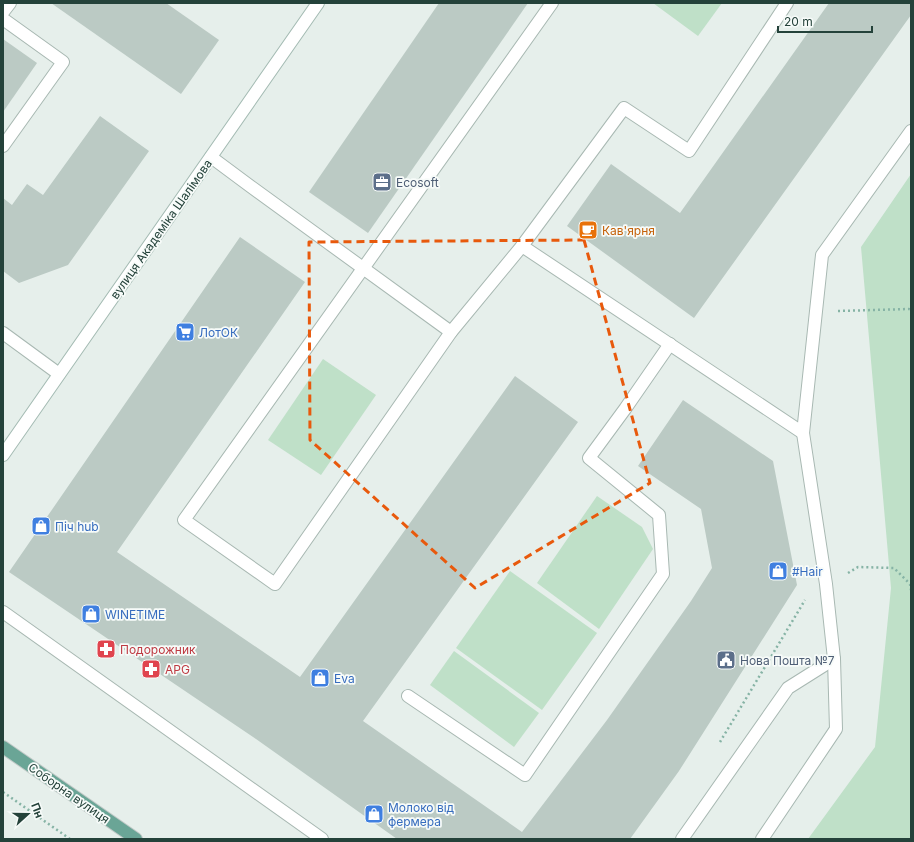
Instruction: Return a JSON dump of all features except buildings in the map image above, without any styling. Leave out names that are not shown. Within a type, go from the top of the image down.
[{"type":"main road","name":"Соборна вулиця","points":[[3,747],[136,839]]},
{"type":"street","points":[[3,12],[10,3]]},
{"type":"street","name":"вулиця Академіка Шалімова","points":[[3,455],[318,3]]},
{"type":"street","points":[[552,3],[184,520],[275,584],[451,332],[522,246],[624,108],[689,151],[787,3]]},
{"type":"street","points":[[3,19],[63,62],[3,146]]},
{"type":"street","points":[[762,839],[836,729],[834,659],[826,584],[803,434],[822,256],[911,132]]},
{"type":"street","points":[[211,157],[451,332]]},
{"type":"street","points":[[522,246],[803,434]]},
{"type":"street","points":[[3,333],[59,374]]},
{"type":"street","points":[[408,696],[525,775],[663,574],[659,515],[589,458],[670,344]]},
{"type":"street","points":[[3,612],[322,839]]},
{"type":"street","points":[[682,839],[788,688],[834,659]]},
{"type":"path","points":[[816,312],[911,310]]},
{"type":"path","points":[[826,584],[858,567],[894,568],[910,584],[911,590]]},
{"type":"path","points":[[719,744],[809,594]]},
{"type":"path","points":[[3,792],[70,839]]},
{"type":"highlighted area","points":[[584,240],[650,483],[475,588],[310,440],[309,242]]},
{"type":"green space","points":[[653,3],[722,3],[698,36]]},
{"type":"green space","points":[[911,174],[911,839],[808,839],[875,747],[891,588],[861,247]]},
{"type":"green space","points":[[323,359],[376,395],[321,475],[268,440]]},
{"type":"green space","points":[[597,496],[642,527],[653,549],[599,629],[537,583]]},
{"type":"green space","points":[[510,571],[597,633],[542,710],[456,648]]},
{"type":"green space","points":[[454,651],[539,713],[514,747],[430,685]]},
{"type":"place","name":"Ecosoft","points":[[382,182]]},
{"type":"place","name":"Кав'ярня","points":[[588,230]]},
{"type":"place","name":"ЛотОК","points":[[185,332]]},
{"type":"place","name":"Піч hub","points":[[41,526]]},
{"type":"place","name":"#Hair","points":[[778,571]]},
{"type":"place","name":"WINETIME","points":[[91,614]]},
{"type":"place","name":"Подорожник","points":[[106,649]]},
{"type":"place","name":"Нова Пошта №7","points":[[726,660]]},
{"type":"place","name":"APG","points":[[151,669]]},
{"type":"place","name":"Eva","points":[[320,678]]},
{"type":"place","name":"Молоко від фермера","points":[[374,814]]}]
